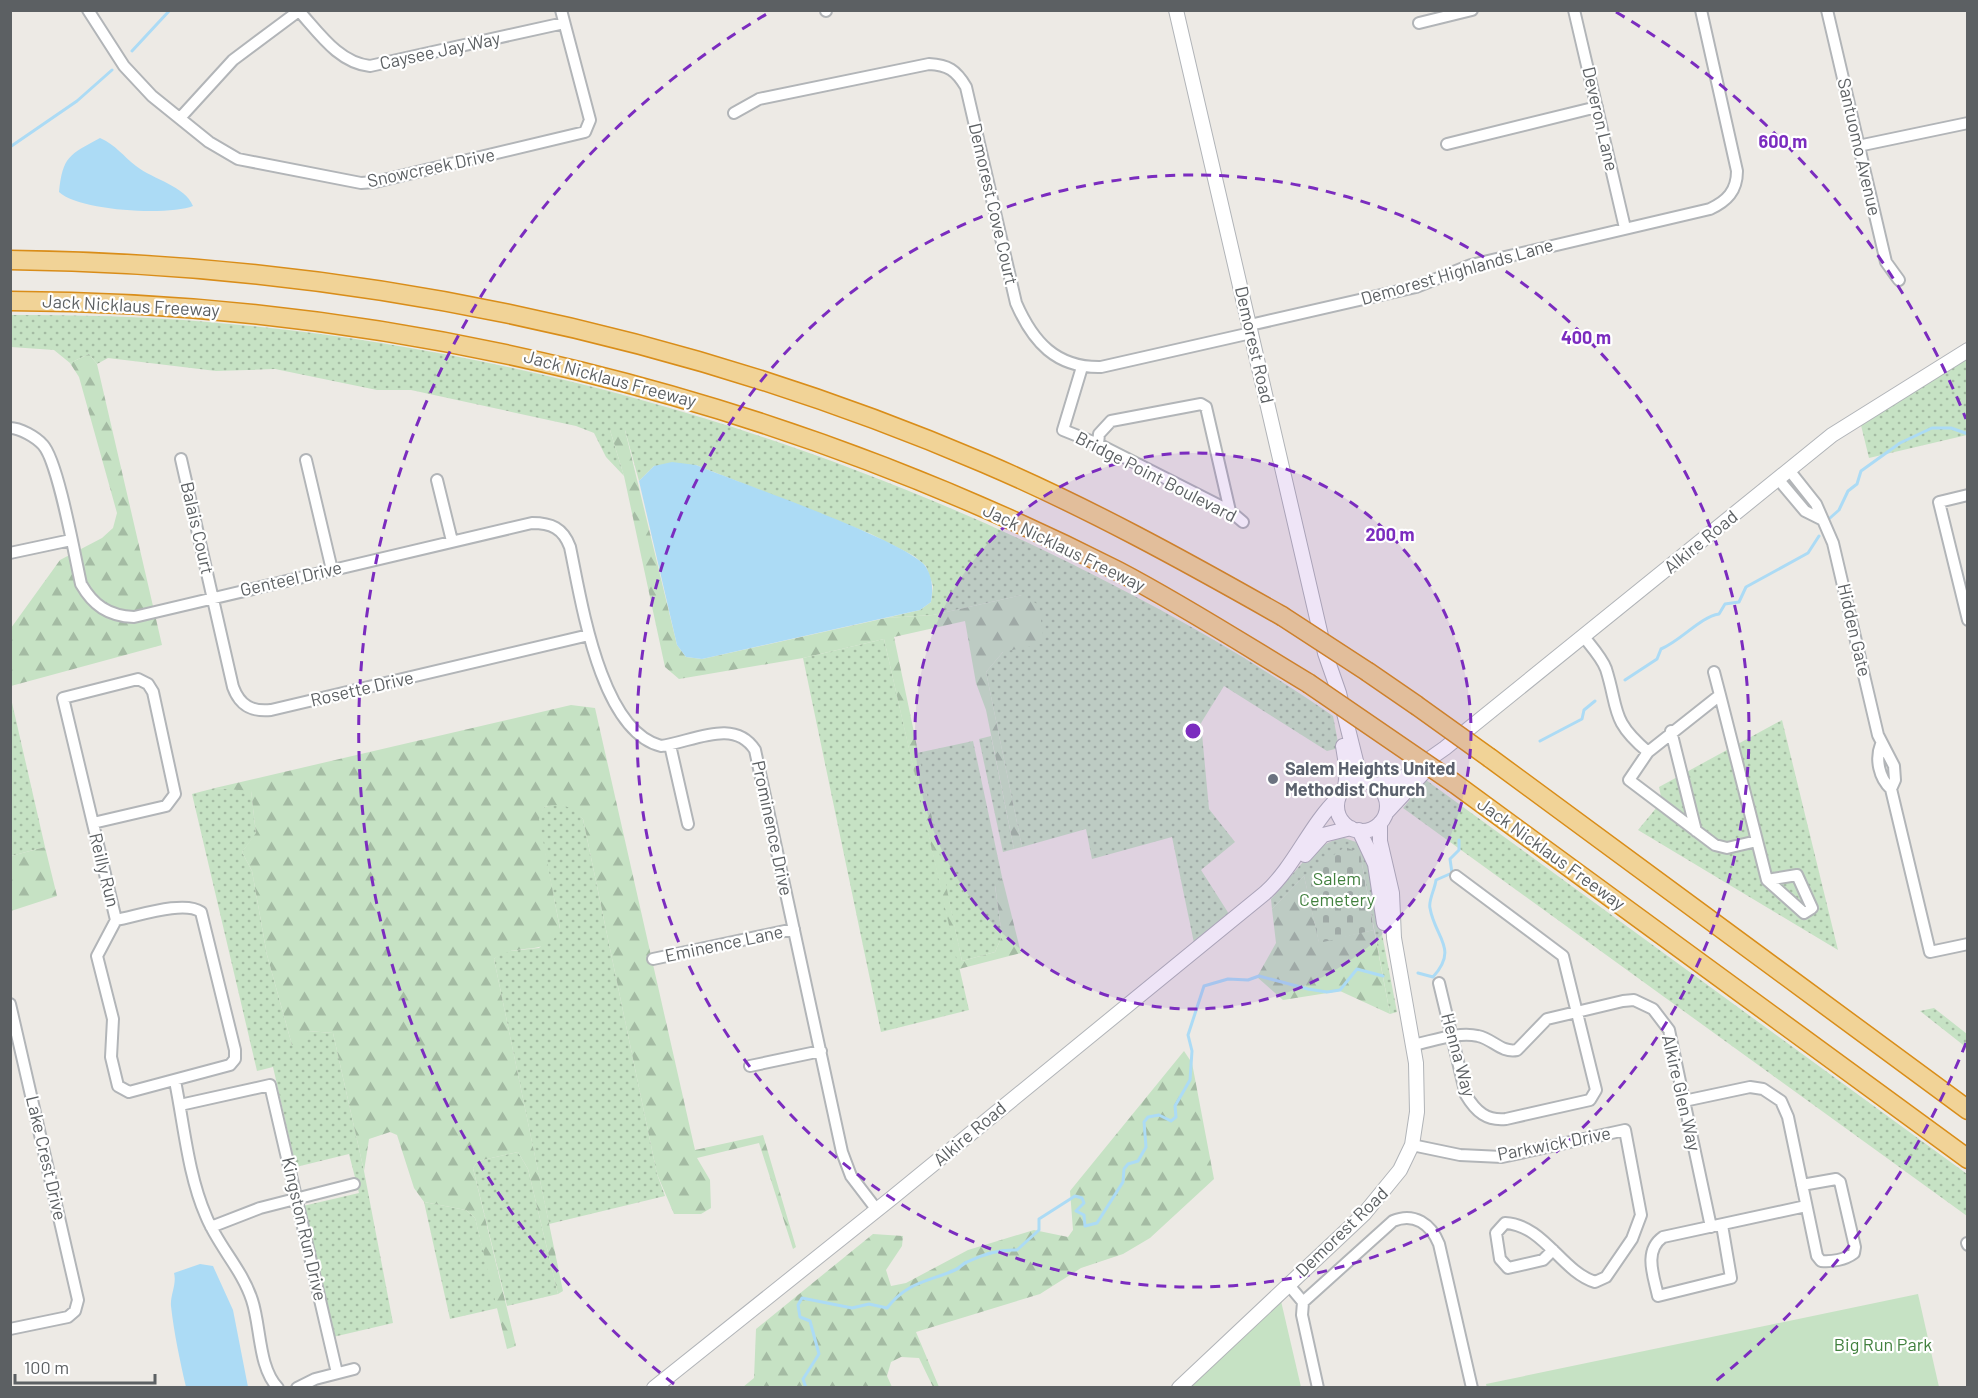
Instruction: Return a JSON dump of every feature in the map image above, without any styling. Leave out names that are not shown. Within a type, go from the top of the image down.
[{"type":"highway","points":[[10,260],[238,271],[408,293],[564,324],[712,363],[810,396],[983,462],[1107,520],[1282,616],[1368,672],[1491,758],[1968,1110]]},
{"type":"highway","name":"Jack Nicklaus Freeway","points":[[10,301],[120,303],[198,308],[426,338],[585,371],[698,402],[848,452],[1044,535],[1185,608],[1308,683],[1454,783],[1968,1159]]},
{"type":"main road","name":"Demorest Road","points":[[1176,10],[1332,679],[1332,694],[1346,762],[1342,793]]},
{"type":"main road","name":"Alkire Road","points":[[1373,784],[1401,779],[1445,748],[1843,427],[1968,350]]},
{"type":"main road","name":"Demorest Road","points":[[1332,679],[1339,693],[1357,765],[1373,784]]},
{"type":"main road","name":"Alkire Road","points":[[1382,819],[1445,748]]},
{"type":"main road","points":[[1356,782],[1373,784],[1385,796],[1382,819],[1370,829],[1355,829],[1339,814],[1342,793],[1356,782]]},
{"type":"main road","name":"Alkire Road","points":[[654,1388],[1265,894],[1282,876],[1317,821],[1342,793]]},
{"type":"main road","name":"Demorest Road","points":[[1179,1388],[1364,1214],[1400,1170],[1412,1144],[1418,1096],[1413,1045],[1394,938],[1392,893],[1380,841],[1382,819]]},
{"type":"main road","name":"Demorest Road","points":[[1355,829],[1376,864],[1391,970],[1404,999]]},
{"type":"main road","name":"Alkire Road","points":[[1282,876],[1294,869],[1321,836],[1333,831],[1355,829]]},
{"type":"street","name":"Snowcreek Drive","points":[[88,10],[124,66],[152,96],[209,141],[238,159],[361,183],[375,182],[580,135],[589,128],[588,114],[564,23]]},
{"type":"street","points":[[561,10],[564,23]]},
{"type":"street","points":[[1419,23],[1472,10]]},
{"type":"street","name":"Deveron Lane","points":[[1574,10],[1625,228]]},
{"type":"street","name":"Demorest Highlands Lane","points":[[1251,329],[1416,287],[1471,265],[1710,209],[1725,202],[1737,182],[1735,154],[1701,10]]},
{"type":"street","name":"Santuomo Avenue","points":[[1827,10],[1886,262],[1899,280]]},
{"type":"street","points":[[180,118],[233,60],[300,11]]},
{"type":"street","name":"Caysee Jay Way","points":[[300,11],[342,56],[357,64],[370,66],[564,23]]},
{"type":"street","name":"Demorest Cove Court","points":[[734,113],[759,99],[928,64],[945,64],[958,73],[966,87],[1016,303],[1026,326],[1043,347],[1067,362],[1082,367]]},
{"type":"street","points":[[1447,144],[1597,107]]},
{"type":"street","points":[[1858,146],[1968,123]]},
{"type":"street","points":[[1082,367],[1118,363],[1251,329]]},
{"type":"street","name":"Bridge Point Boulevard","points":[[1082,367],[1063,430],[1098,444],[1230,511],[1243,522]]},
{"type":"street","points":[[1098,444],[1099,434],[1111,421],[1201,404],[1206,406],[1230,511]]},
{"type":"street","name":"Genteel Drive","points":[[14,428],[43,444],[53,464],[81,584],[94,603],[103,610],[134,617],[532,523],[545,523],[557,527]]},
{"type":"street","name":"Balais Court","points":[[181,459],[213,598]]},
{"type":"street","points":[[306,460],[332,570]]},
{"type":"street","name":"Hidden Gate","points":[[1783,475],[1805,511],[1821,519],[1833,543],[1881,744],[1878,754],[1879,768],[1892,789],[1930,952],[1968,944]]},
{"type":"street","points":[[437,480],[452,541]]},
{"type":"street","points":[[1968,495],[1939,502],[1968,620]]},
{"type":"street","name":"Prominence Drive","points":[[557,527],[566,535],[570,547],[589,635],[604,682],[620,710],[644,739],[661,746],[728,733],[744,737],[758,758],[846,1165],[877,1210]]},
{"type":"street","points":[[10,553],[71,540]]},
{"type":"street","name":"Rosette Drive","points":[[213,598],[236,695],[247,707],[255,710],[272,710],[589,635]]},
{"type":"street","points":[[1584,637],[1605,667],[1616,715],[1632,738],[1648,752]]},
{"type":"street","points":[[1714,672],[1767,880]]},
{"type":"street","name":"Reilly Run","points":[[93,823],[166,806],[175,794],[153,692],[148,684],[138,679],[63,698],[116,920],[97,957],[113,1019],[111,1057],[118,1086],[129,1092],[225,1068],[235,1059],[205,921],[201,912],[194,907],[116,920]]},
{"type":"street","points":[[1720,695],[1671,731],[1648,752],[1629,780],[1716,845],[1727,848],[1757,841]]},
{"type":"street","points":[[1671,731],[1696,831]]},
{"type":"street","points":[[670,745],[688,824]]},
{"type":"street","points":[[1456,876],[1559,950],[1563,956],[1577,1011]]},
{"type":"street","name":"Eminence Lane","points":[[653,959],[794,929]]},
{"type":"street","name":"Henna Way","points":[[1439,983],[1466,1095],[1477,1110],[1494,1120],[1590,1100],[1594,1096],[1596,1090],[1577,1011]]},
{"type":"street","name":"Alkire Glen Way","points":[[1413,1045],[1452,1037],[1478,1036],[1506,1050],[1517,1050],[1547,1018],[1634,1000],[1653,1009],[1669,1030],[1684,1101],[1716,1226],[1732,1271],[1731,1278],[1658,1296],[1650,1259],[1657,1241],[1663,1237],[1716,1226]]},
{"type":"street","name":"Lake Crest Drive","points":[[10,1004],[16,1051],[78,1300],[75,1311],[60,1320],[10,1329]]},
{"type":"street","points":[[750,1066],[820,1051]]},
{"type":"street","points":[[175,1081],[195,1178],[211,1227],[246,1284],[253,1301],[270,1377],[278,1388]]},
{"type":"street","name":"Kingston Run Drive","points":[[180,1105],[270,1084],[337,1373]]},
{"type":"street","points":[[1684,1101],[1750,1087],[1763,1089],[1781,1101],[1788,1117],[1806,1206],[1817,1256],[1821,1261],[1849,1257],[1854,1253],[1855,1247],[1839,1182],[1836,1179],[1828,1179],[1802,1185]]},
{"type":"street","name":"Parkwick Drive","points":[[1412,1144],[1460,1155],[1502,1157],[1625,1130],[1641,1215],[1632,1239],[1606,1277],[1599,1282],[1591,1281],[1553,1250]]},
{"type":"street","points":[[211,1227],[243,1213],[354,1184]]},
{"type":"street","points":[[1716,1226],[1806,1206]]},
{"type":"street","points":[[1318,1388],[1302,1315],[1303,1302],[1393,1221],[1408,1218],[1422,1222],[1433,1231],[1439,1244],[1472,1388]]},
{"type":"street","points":[[1505,1223],[1512,1224],[1531,1232],[1553,1250],[1543,1260],[1508,1268],[1500,1259],[1496,1233],[1505,1223]]},
{"type":"street","points":[[1288,1284],[1303,1302]]},
{"type":"street","points":[[297,1388],[354,1369]]},
{"type":"green space","points":[[11,315],[109,316],[208,322],[315,334],[422,350],[529,372],[634,398],[737,429],[840,464],[940,504],[1039,548],[1115,586],[1226,647],[1333,716],[1339,748],[1327,751],[1224,686],[1201,723],[1209,809],[1235,842],[1201,870],[1229,914],[1194,943],[1172,837],[1092,859],[1086,829],[1022,847],[986,672],[1003,652],[1022,595],[933,615],[886,618],[920,610],[931,602],[933,586],[926,566],[914,556],[871,534],[696,465],[654,466],[639,481],[625,430],[610,430],[624,476],[606,457],[594,433],[576,426],[411,390],[377,390],[275,369],[216,371],[108,358],[97,364],[89,354],[70,363],[54,350],[11,347]]},
{"type":"green space","points":[[1967,350],[1967,435],[1869,458],[1859,417]]},
{"type":"green space","points":[[89,354],[97,364],[162,645],[11,686],[11,628],[60,560],[102,538],[113,528],[117,513],[79,377],[70,363]]},
{"type":"green space","points":[[610,430],[625,430],[677,645],[686,657],[702,659],[886,618],[933,615],[1022,595],[1039,605],[1044,643],[1003,652],[986,672],[1022,847],[1014,849],[986,710],[976,683],[965,621],[894,637],[962,961],[995,952],[1002,936],[995,885],[1002,877],[1021,953],[959,969],[884,639],[803,658],[679,679],[665,667],[624,476]]},
{"type":"green space","points":[[884,639],[969,1010],[881,1032],[803,658]]},
{"type":"green space","points":[[10,694],[45,847],[11,856],[10,856]]},
{"type":"green space","points":[[571,705],[595,708],[695,1150],[763,1135],[796,1247],[793,1249],[759,1143],[697,1158],[710,1180],[711,1208],[701,1214],[674,1214],[657,1174],[583,819],[566,806],[544,807],[539,819],[560,929],[555,938],[547,944],[511,951],[494,959],[563,1291],[558,1294],[528,1169],[518,1152],[478,1161],[473,1168],[516,1346],[507,1349],[475,1218],[466,1210],[424,1202],[414,1188],[397,1135],[390,1132],[369,1139],[364,1171],[333,1033],[308,1031],[302,1041],[292,1045],[267,955],[252,871],[242,852],[256,833],[251,791],[215,788]]},
{"type":"green space","points":[[1782,720],[1838,950],[1638,830],[1662,801],[1659,787]]},
{"type":"green space","points":[[991,736],[1014,849],[1003,852],[979,739]]},
{"type":"green space","points":[[973,741],[1002,877],[995,886],[1002,936],[995,952],[962,961],[917,753]]},
{"type":"green space","points":[[1426,780],[1967,1174],[1967,1216],[1403,808]]},
{"type":"green space","points":[[215,788],[251,790],[256,834],[242,852],[252,871],[267,955],[292,1045],[308,1031],[333,1033],[364,1171],[393,1323],[333,1337],[303,1206],[359,1193],[349,1154],[296,1167],[273,1067],[257,1071],[192,794]]},
{"type":"green space","points":[[558,804],[574,808],[583,819],[657,1174],[665,1196],[549,1224],[494,959],[502,952],[539,948],[560,928],[538,818],[544,807]]},
{"type":"green space","points":[[1344,838],[1356,842],[1367,856],[1376,880],[1382,934],[1397,1012],[1390,1014],[1360,853],[1304,876],[1272,909],[1271,899],[1312,853],[1321,846]]},
{"type":"green space","points":[[45,847],[57,896],[11,911],[11,856]]},
{"type":"green space","name":"Salem Cemetery","points":[[1345,847],[1360,853],[1374,930],[1319,943],[1304,876]]},
{"type":"green space","points":[[1304,876],[1319,942],[1374,930],[1390,1014],[1340,991],[1283,1000],[1257,977],[1276,943],[1272,909]]},
{"type":"green space","points":[[1934,1008],[1967,1034],[1967,1048],[1920,1011]]},
{"type":"green space","points":[[1184,1051],[1192,1063],[1214,1179],[1150,1238],[1123,1254],[1081,1268],[1040,1294],[916,1332],[939,1387],[933,1387],[919,1358],[901,1357],[891,1362],[887,1376],[892,1387],[743,1387],[754,1378],[756,1329],[873,1234],[903,1236],[902,1246],[886,1270],[891,1286],[906,1283],[968,1250],[1034,1230],[1068,1237],[1073,1230],[1070,1191]]},
{"type":"green space","points":[[518,1152],[528,1169],[558,1294],[507,1306],[473,1168],[478,1161]]},
{"type":"green space","points":[[424,1202],[466,1210],[475,1218],[498,1308],[450,1319]]},
{"type":"green space","name":"Big Run Park","points":[[1918,1294],[1939,1387],[1487,1388],[1486,1384]]},
{"type":"green space","points":[[1281,1301],[1301,1387],[1189,1388]]},
{"type":"water","points":[[100,138],[115,147],[143,171],[183,193],[193,206],[164,211],[124,210],[85,204],[59,192],[63,171],[69,158]]},
{"type":"water","points":[[672,462],[696,465],[820,513],[889,543],[913,556],[926,567],[932,584],[931,602],[920,610],[702,659],[686,657],[677,645],[639,481],[654,466]]},
{"type":"water","points":[[200,1264],[213,1266],[233,1310],[248,1387],[186,1387],[177,1347],[171,1298],[175,1281],[174,1273]]},
{"type":"waterway","points":[[132,51],[170,10]]},
{"type":"waterway","points":[[10,147],[77,101],[112,70]]},
{"type":"waterway","points":[[1830,518],[1839,510],[1848,491],[1857,484],[1861,471],[1900,443],[1932,428],[1951,428],[1968,434]]},
{"type":"waterway","points":[[1625,680],[1657,659],[1661,649],[1705,619],[1719,614],[1725,604],[1739,602],[1746,587],[1808,553],[1819,536]]},
{"type":"waterway","points":[[1540,741],[1582,719],[1584,710],[1595,701]]},
{"type":"waterway","points":[[1418,973],[1433,977],[1441,967],[1444,958],[1445,950],[1433,918],[1430,902],[1436,880],[1452,873],[1450,859],[1459,850],[1459,840]]},
{"type":"waterway","points":[[806,1388],[803,1379],[819,1354],[810,1321],[800,1317],[798,1305],[802,1298],[852,1308],[869,1304],[887,1308],[910,1288],[955,1270],[973,1259],[997,1251],[1017,1250],[1039,1230],[1039,1219],[1075,1196],[1082,1198],[1084,1203],[1076,1211],[1084,1215],[1085,1226],[1097,1223],[1123,1182],[1124,1169],[1128,1164],[1138,1161],[1146,1147],[1144,1122],[1148,1117],[1159,1115],[1171,1121],[1176,1117],[1175,1106],[1190,1080],[1192,1051],[1188,1035],[1204,986],[1228,979],[1248,980],[1259,976],[1327,992],[1340,990],[1357,969],[1383,976]]},
{"type":"place","name":"Salem Heights United Methodist Church","points":[[1273,779]]}]
